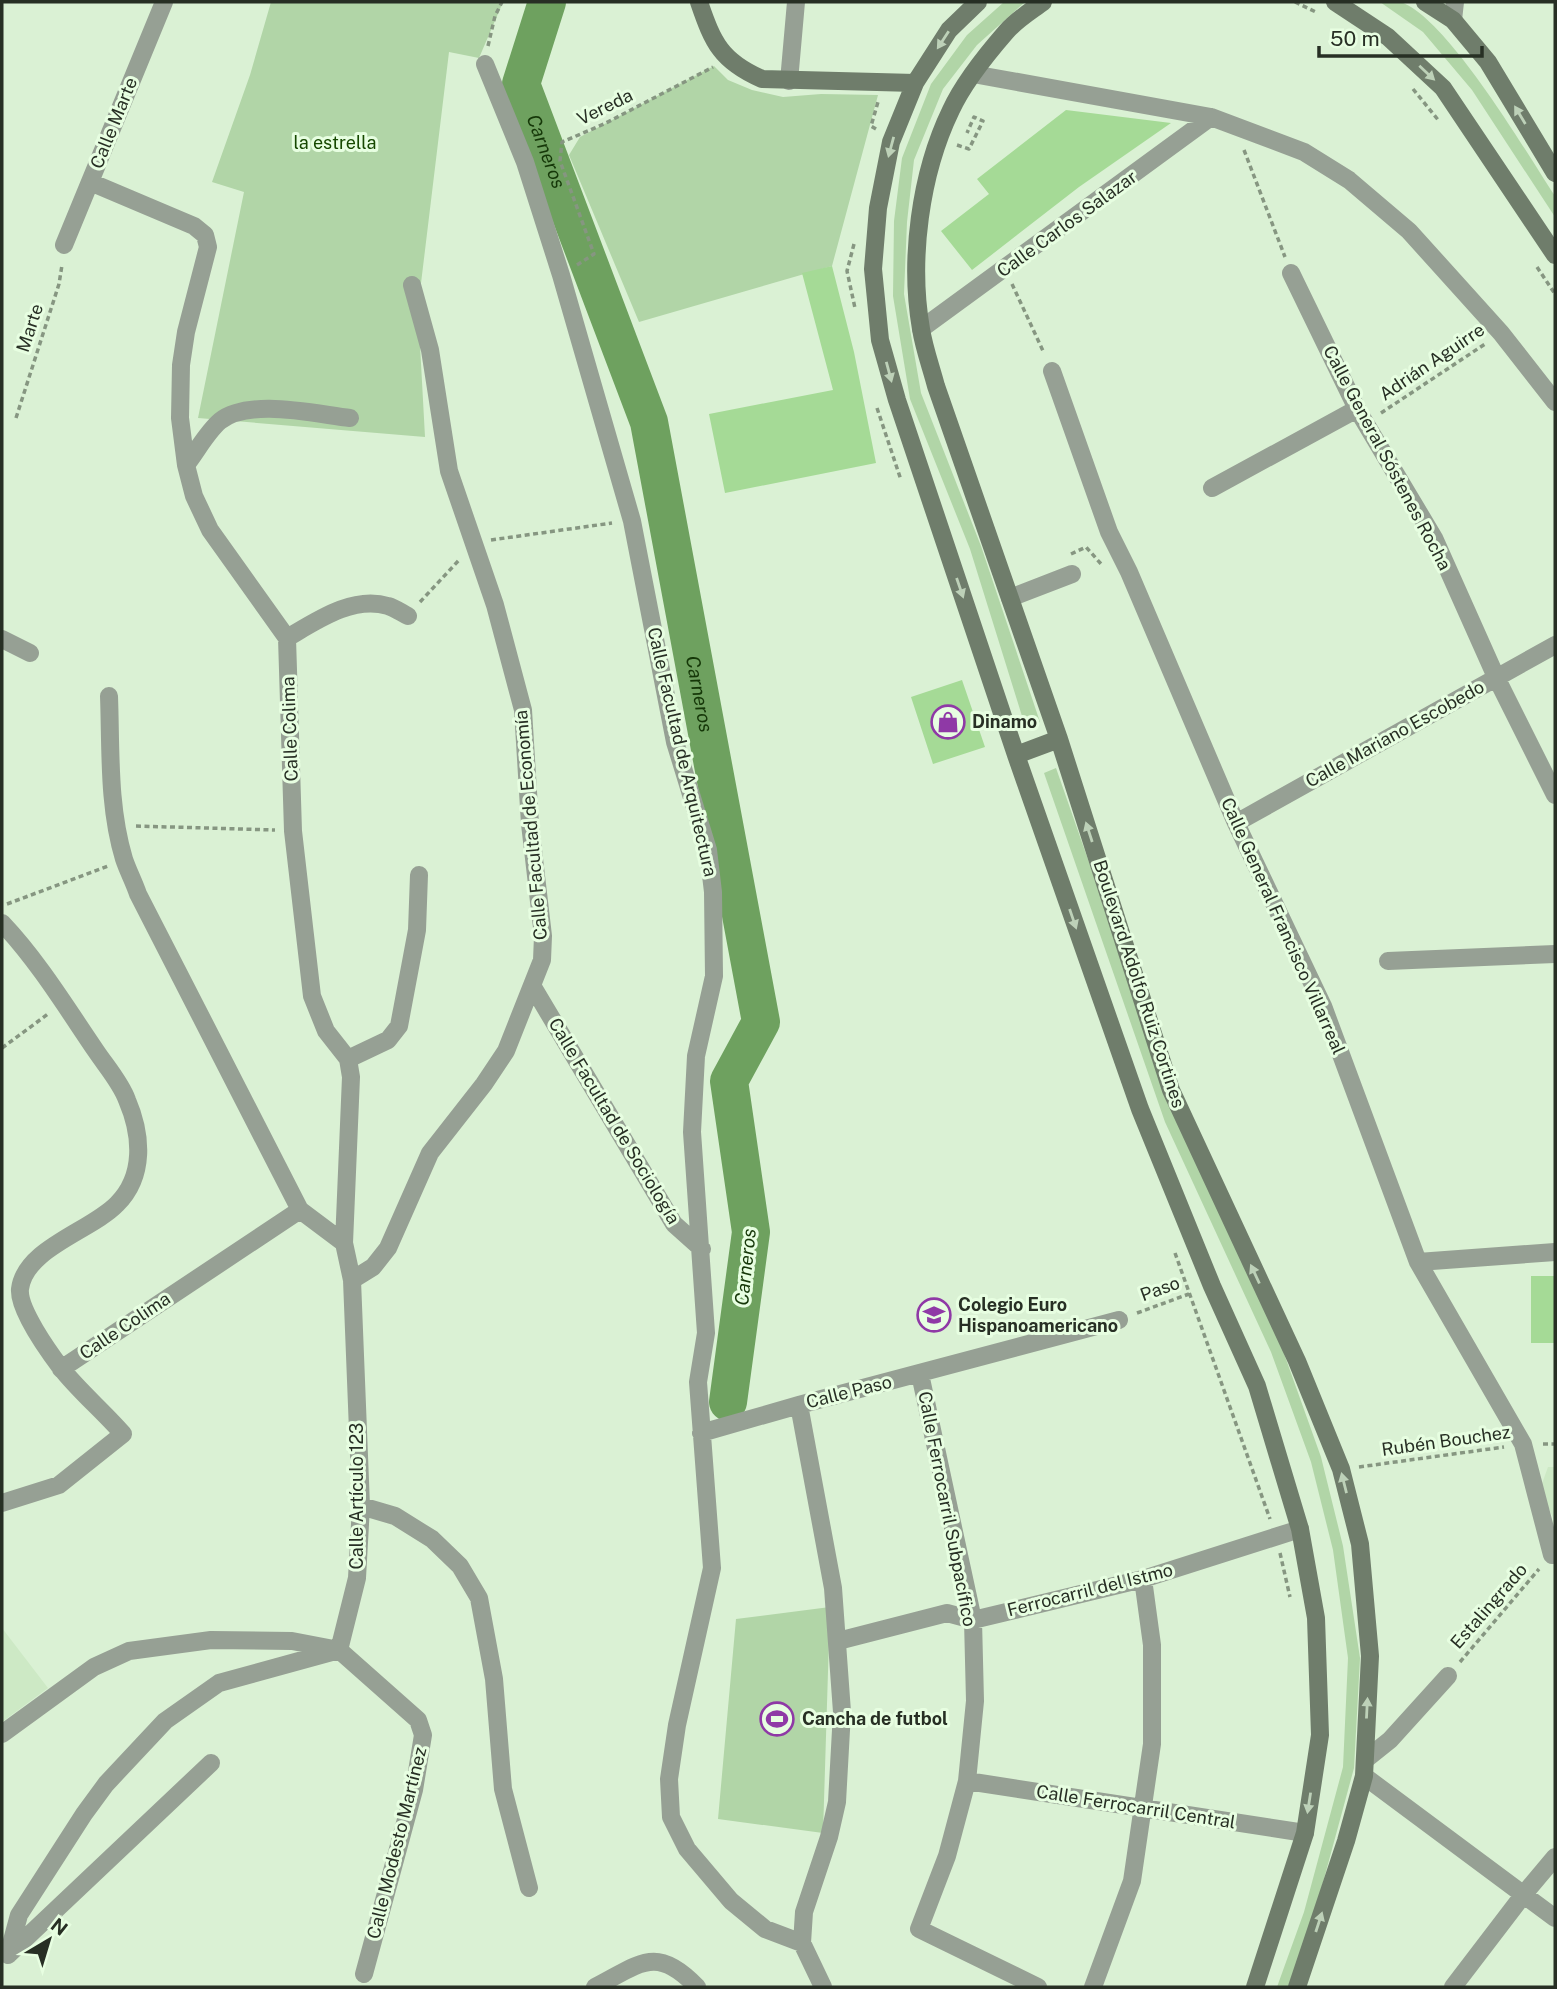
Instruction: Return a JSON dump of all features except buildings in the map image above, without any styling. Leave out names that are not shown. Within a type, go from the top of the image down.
[{"type":"main road","points":[[699,2],[710,36],[725,57],[741,70],[762,79],[915,83]]},
{"type":"main road","name":"Boulevard Adolfo Ruiz Cortines","points":[[978,2],[949,30],[915,83],[891,142],[878,208],[873,269],[880,340],[897,400],[1016,755],[1140,1109],[1212,1286],[1257,1386],[1300,1530],[1316,1618],[1320,1735],[1305,1833],[1255,1987]]},
{"type":"main road","name":"Boulevard Adolfo Ruiz Cortines","points":[[1043,2],[1008,30],[973,74],[951,109],[930,161],[922,206],[917,264],[921,329],[936,386],[1059,739],[1171,1090],[1297,1361],[1341,1469],[1360,1544],[1370,1656],[1364,1768],[1346,1841],[1297,1987]]},
{"type":"main road","points":[[1335,2],[1388,37],[1443,88],[1555,255]]},
{"type":"main road","points":[[1425,2],[1453,20],[1488,62],[1555,173]]},
{"type":"main road","points":[[1016,755],[1059,739]]},
{"type":"street","name":"Calle Marte","points":[[64,245],[164,2]]},
{"type":"street","points":[[789,80],[796,2]]},
{"type":"street","points":[[1453,20],[1455,2]]},
{"type":"street","name":"Calle Facultad de Arquitectura","points":[[485,64],[525,162],[561,275],[632,521],[676,742],[708,850],[713,892],[714,976],[696,1056],[692,1132],[706,1333],[698,1382],[707,1431],[712,1567],[677,1725],[669,1779],[671,1817],[687,1849],[731,1901],[765,1929],[802,1943]]},
{"type":"street","points":[[973,74],[1211,117],[1304,152],[1349,180],[1409,231],[1501,333],[1555,402]]},
{"type":"street","name":"Calle Carlos Salazar","points":[[921,329],[1211,117]]},
{"type":"street","points":[[90,183],[194,226],[205,235],[208,247],[186,332],[181,366],[180,418],[186,465],[194,496],[210,530],[287,638],[333,611],[368,604],[388,606],[408,617]]},
{"type":"street","name":"Calle General Sóstenes Rocha","points":[[1291,273],[1357,409],[1434,537],[1496,677],[1555,795]]},
{"type":"street","name":"Calle Facultad de Economía","points":[[352,1280],[373,1267],[388,1248],[430,1153],[506,1051],[542,960],[523,710],[495,605],[449,471],[430,350],[412,285]]},
{"type":"street","name":"Calle General Francisco Villarreal","points":[[1052,371],[1109,531],[1236,823],[1323,1006],[1418,1262],[1524,1444],[1552,1555]]},
{"type":"street","points":[[186,465],[220,422],[239,411],[262,409],[350,418]]},
{"type":"street","points":[[1212,488],[1357,409]]},
{"type":"street","points":[[1010,598],[1072,575]]},
{"type":"street","name":"Calle Colima","points":[[287,638],[293,831],[312,996],[326,1031],[348,1059]]},
{"type":"street","points":[[2,639],[30,653]]},
{"type":"street","name":"Calle Mariano Escobedo","points":[[1236,823],[1555,645]]},
{"type":"street","points":[[109,696],[112,789],[117,826],[124,859],[138,894],[300,1210],[344,1243]]},
{"type":"street","points":[[344,1243],[351,1077],[348,1059],[388,1040],[399,1026],[417,930],[419,875]]},
{"type":"street","name":"Calle Colima","points":[[2,923],[23,945],[127,1099],[136,1131],[139,1158],[132,1184],[116,1205],[36,1259],[24,1274],[20,1292],[23,1308],[61,1369],[300,1210]]},
{"type":"street","points":[[1388,961],[1555,954]]},
{"type":"street","name":"Calle Facultad de Sociología","points":[[533,987],[674,1224],[702,1249]]},
{"type":"street","name":"Calle Artículo 123","points":[[339,1650],[357,1578],[361,1506],[352,1280],[344,1243]]},
{"type":"street","points":[[1418,1262],[1555,1252]]},
{"type":"street","name":"Calle Paso","points":[[707,1431],[1119,1320]]},
{"type":"street","points":[[2,1503],[59,1485],[123,1434],[61,1369]]},
{"type":"street","name":"Calle Ferrocarril Subpacífico","points":[[920,1374],[972,1620],[975,1701],[967,1781],[947,1856],[919,1930],[1038,1987]]},
{"type":"street","points":[[799,1405],[833,1588],[842,1712],[837,1802],[829,1837],[804,1912],[802,1943],[823,1987]]},
{"type":"street","points":[[361,1506],[395,1516],[432,1539],[460,1566],[479,1598],[494,1679],[503,1788],[529,1888]]},
{"type":"street","name":"Ferrocarril del Istmo","points":[[838,1641],[947,1614],[972,1620],[1143,1579],[1300,1530]]},
{"type":"street","points":[[1093,1987],[1132,1881],[1152,1744],[1152,1645],[1143,1579]]},
{"type":"street","points":[[2,1734],[94,1667],[129,1651],[211,1640],[292,1641],[339,1650]]},
{"type":"street","points":[[5,1958],[19,1915],[84,1814],[106,1784],[165,1721],[219,1683],[339,1650]]},
{"type":"street","name":"Calle Modesto Martínez","points":[[339,1650],[418,1720],[423,1735],[414,1790],[364,1974]]},
{"type":"street","points":[[1448,1676],[1364,1768],[1555,1918]]},
{"type":"street","points":[[5,1958],[211,1763]]},
{"type":"street","name":"Calle Ferrocarril Central","points":[[967,1781],[1305,1833]]},
{"type":"street","points":[[1453,1987],[1555,1857]]},
{"type":"street","points":[[595,1987],[646,1960],[664,1962],[682,1972],[697,1987]]},
{"type":"path","points":[[485,64],[495,16],[502,2]]},
{"type":"path","points":[[1295,2],[1327,19]]},
{"type":"path","name":"Vereda","points":[[594,254],[560,161],[562,142],[604,124],[718,65],[725,57]]},
{"type":"path","points":[[883,107],[876,129],[871,126],[884,82]]},
{"type":"path","points":[[1407,82],[1442,124]]},
{"type":"path","points":[[939,139],[969,149],[984,121],[974,117],[968,133]]},
{"type":"path","points":[[1234,125],[1291,273]]},
{"type":"path","name":"Marte","points":[[16,418],[59,284],[64,245]]},
{"type":"path","points":[[1533,260],[1555,294]]},
{"type":"path","points":[[1006,269],[1052,371]]},
{"type":"path","name":"Adrián Aguirre","points":[[1378,415],[1501,333]]},
{"type":"path","points":[[408,617],[475,542],[632,521]]},
{"type":"path","points":[[1072,575],[1067,556],[1086,547],[1103,566],[1094,541],[1109,531]]},
{"type":"path","points":[[117,826],[293,831]]},
{"type":"path","points":[[2,906],[124,859]]},
{"type":"path","points":[[2,1048],[64,1003]]},
{"type":"path","name":"Paso","points":[[1119,1320],[1212,1286]]},
{"type":"path","name":"Rubén Bouchez","points":[[1341,1469],[1524,1444],[1555,1444]]},
{"type":"path","name":"Estalingrado","points":[[1448,1676],[1552,1555]]},
{"type":"shaded area","points":[[1548,1467],[1555,1467],[1555,1522],[1540,1489]]},
{"type":"shaded area","points":[[2,1628],[48,1688],[2,1722]]},
{"type":"green space","name":"la estrella","points":[[271,2],[503,2],[479,58],[449,52],[418,308],[425,437],[198,418],[244,192],[212,182],[250,75]]},
{"type":"green space","points":[[1004,2],[1025,2],[977,45],[943,89],[914,160],[907,222],[904,294],[921,393],[981,546],[1040,722],[1026,729],[970,549],[910,399],[893,296],[894,221],[902,158],[931,84],[967,35]]},
{"type":"green space","points":[[1380,2],[1401,2],[1420,13],[1463,59],[1555,196],[1555,217],[1472,90],[1423,32]]},
{"type":"green space","points":[[714,66],[728,80],[752,90],[783,97],[821,94],[878,95],[832,266],[639,322],[569,155],[580,137]]},
{"type":"green space","points":[[1056,768],[1178,1117],[1282,1348],[1321,1457],[1343,1546],[1360,1658],[1354,1768],[1315,1912],[1288,1987],[1277,1987],[1304,1912],[1343,1767],[1348,1658],[1333,1550],[1311,1462],[1271,1352],[1165,1122],[1044,773]]},
{"type":"green space","name":"Cancha de futbol","points":[[830,1607],[823,1833],[718,1819],[736,1619]]},
{"type":"waterway","name":"Carneros","points":[[547,2],[521,84],[649,422],[761,1022],[729,1081],[751,1232],[728,1402]]},
{"type":"place","name":"Dinamo","points":[[948,722]]},
{"type":"place","name":"Colegio Euro Hispanoamericano","points":[[934,1315]]},
{"type":"place","name":"Cancha de futbol","points":[[777,1719]]}]
